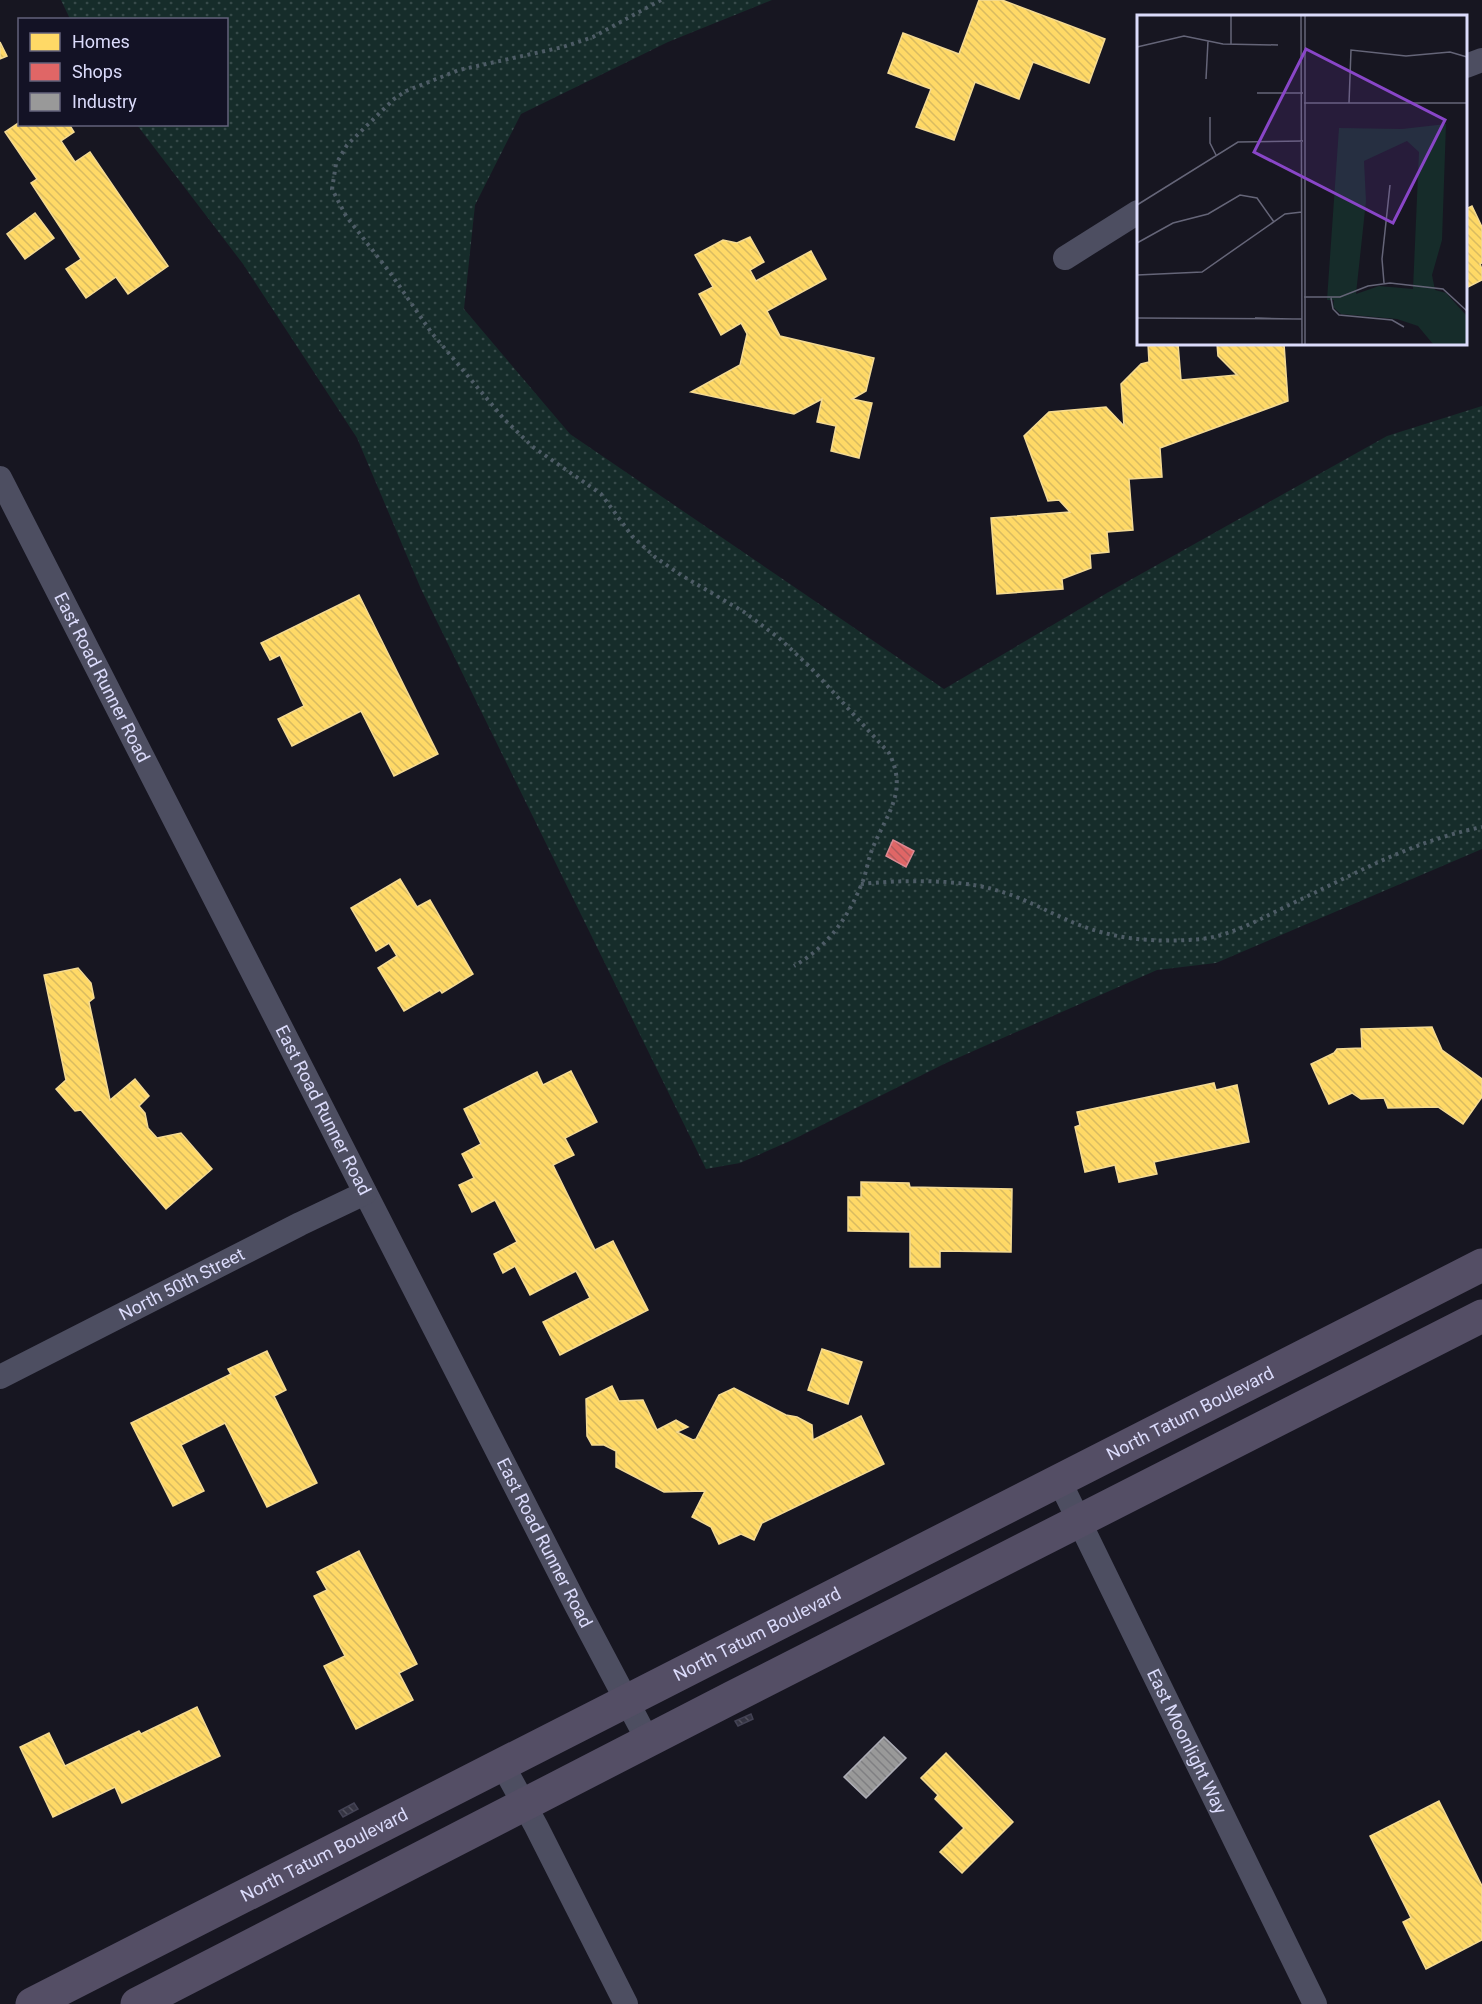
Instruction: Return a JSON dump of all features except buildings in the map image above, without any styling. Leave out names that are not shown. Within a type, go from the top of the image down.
[{"type":"main road","name":"North Tatum Boulevard","points":[[32,2004],[1482,1265]]},
{"type":"main road","points":[[137,2004],[1482,1316]]},
{"type":"street","points":[[1467,66],[1482,60]]},
{"type":"street","points":[[1065,258],[1137,213]]},
{"type":"street","name":"East Road Runner Road","points":[[0,478],[648,1741]]},
{"type":"street","name":"North 50th Street","points":[[0,1377],[365,1193]]},
{"type":"street","name":"East Moonlight Way","points":[[1059,1480],[1315,2004]]},
{"type":"street","points":[[502,1764],[626,2004]]},
{"type":"path","points":[[661,0],[593,37],[563,47],[459,70],[406,91],[394,99],[347,145],[336,164],[332,189],[346,216],[391,274],[431,332],[504,419],[533,447],[602,494],[632,536],[655,557],[744,612],[779,638],[811,668],[889,753],[896,768],[898,785],[889,813],[872,849],[861,884],[844,919],[828,939],[811,956],[794,966]]},
{"type":"path","points":[[861,884],[928,882],[991,888],[1074,923],[1123,938],[1149,941],[1203,939],[1262,918],[1422,842],[1482,827]]},
{"type":"green space","points":[[61,0],[772,0],[668,42],[521,114],[475,205],[464,309],[570,434],[944,689],[1107,593],[1387,436],[1482,406],[1482,849],[1216,963],[1157,970],[944,1064],[790,1141],[740,1163],[706,1169],[421,589],[357,438],[243,264],[138,126],[228,126],[228,18],[70,18]]}]
